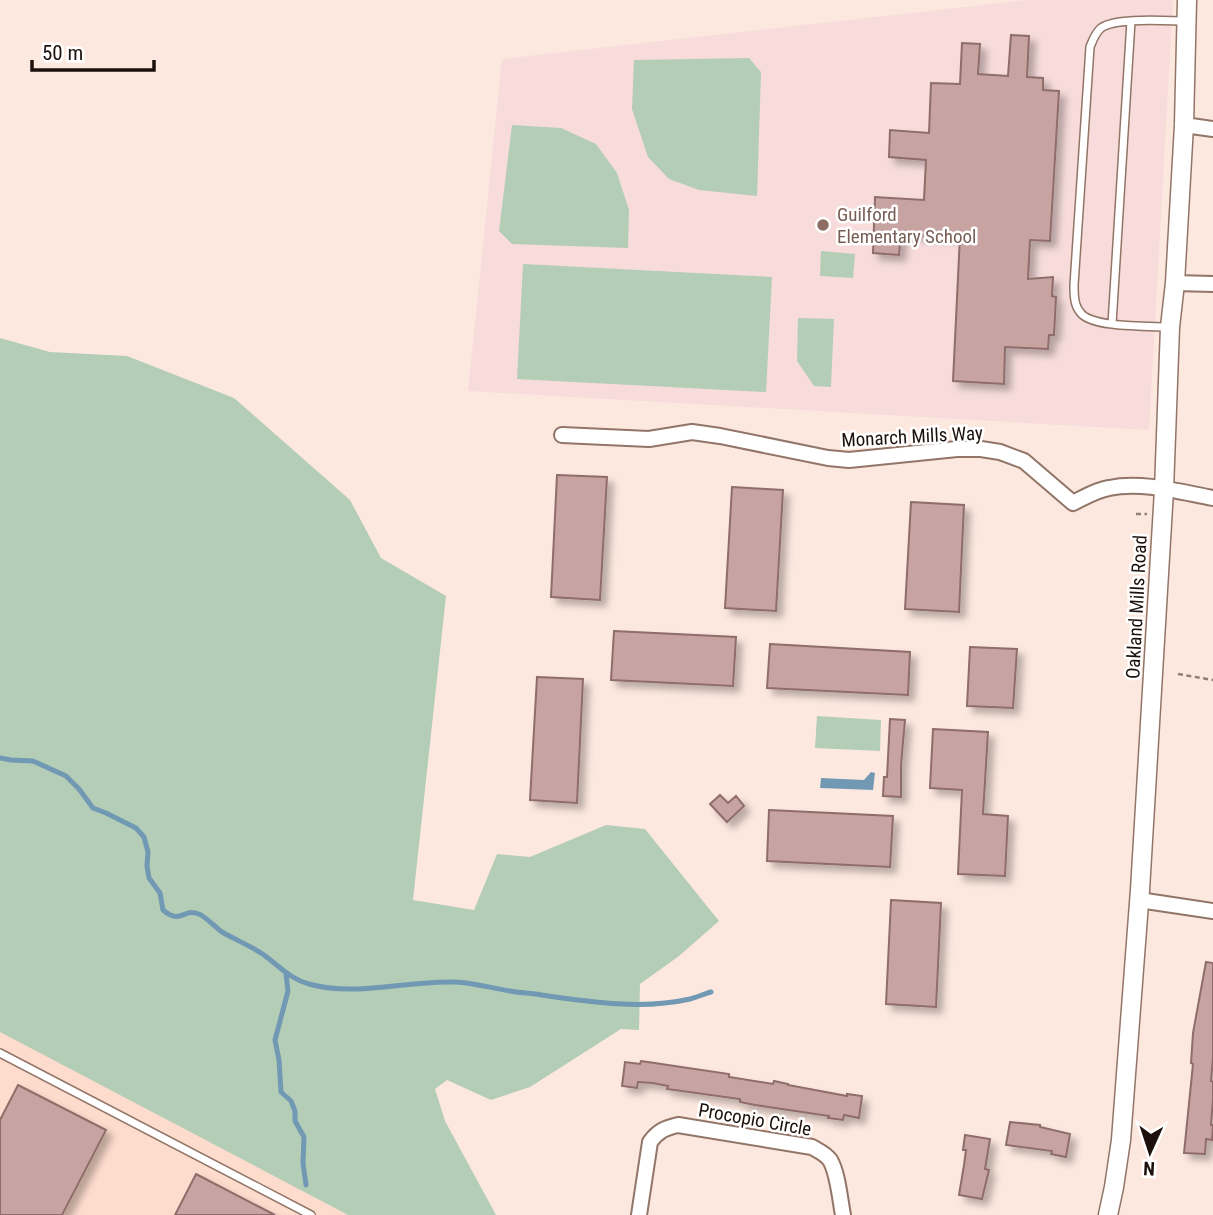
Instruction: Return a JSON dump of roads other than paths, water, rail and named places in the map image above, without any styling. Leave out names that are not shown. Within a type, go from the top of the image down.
[{"type":"street","name":"Oakland Mills Road","points":[[1108,1215],[1121,1140],[1139,900],[1164,490],[1170,327],[1184,125],[1187,0]]},
{"type":"street","points":[[1184,125],[1213,129]]},
{"type":"street","points":[[1175,283],[1213,284]]},
{"type":"street","name":"Monarch Mills Way","points":[[562,435],[649,439],[692,432],[849,460],[981,449],[1000,452],[1024,461],[1073,503],[1109,488],[1138,486],[1164,490]]},
{"type":"street","points":[[1164,490],[1213,498]]},
{"type":"street","points":[[1139,900],[1213,911]]},
{"type":"street","name":"Procopio Circle","points":[[639,1215],[650,1142],[657,1132],[678,1125],[812,1147],[822,1152],[834,1167],[843,1215]]},
{"type":"lane","points":[[1112,324],[1130,21]]},
{"type":"lane","points":[[1170,327],[1091,321],[1080,314],[1075,301],[1074,285],[1090,47],[1094,35],[1103,26],[1113,23],[1187,21]]},
{"type":"lane","points":[[0,1053],[311,1215]]},
{"type":"water","points":[[871,772],[875,773],[873,790],[820,788],[821,778],[864,780]]},
{"type":"waterway","points":[[0,758],[33,761],[66,776],[93,808],[136,828],[144,837],[148,852],[149,878],[160,893],[163,910],[174,916],[190,913],[201,915],[222,932],[259,952],[302,982],[344,989],[459,982],[514,992],[616,1004],[672,1002],[711,992]]},
{"type":"waterway","points":[[286,974],[288,991],[275,1040],[281,1092],[291,1101],[295,1121],[304,1137],[306,1185]]},
{"type":"place","name":"Guilford Elementary School","points":[[823,225]]}]
